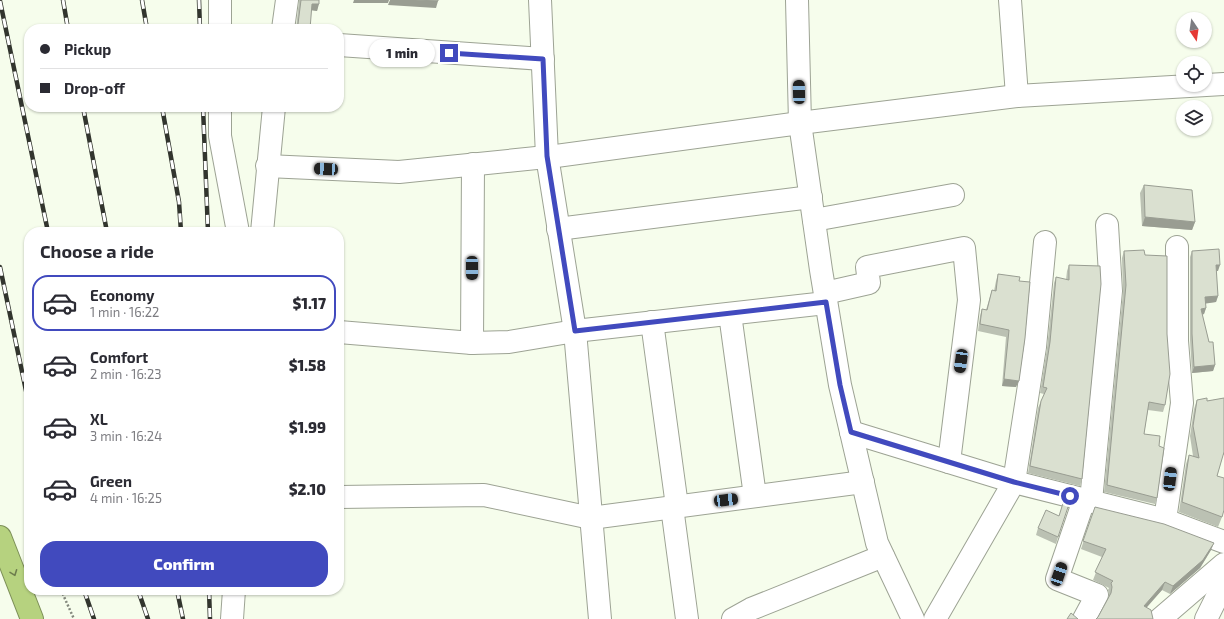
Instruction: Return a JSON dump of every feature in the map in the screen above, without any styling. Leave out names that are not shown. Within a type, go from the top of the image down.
[{"type":"highway","points":[[0,537],[32,619]]},
{"type":"street","points":[[220,0],[220,24]]},
{"type":"street","points":[[284,24],[287,0]]},
{"type":"street","points":[[540,0],[547,156],[575,331],[600,619]]},
{"type":"street","points":[[797,0],[800,123],[825,298],[840,385],[877,543],[913,619]]},
{"type":"street","points":[[1010,0],[1018,96]]},
{"type":"street","points":[[344,45],[543,59]]},
{"type":"street","points":[[267,166],[399,172],[547,156],[1018,96],[1224,84]]},
{"type":"street","points":[[220,112],[220,136],[237,227]]},
{"type":"street","points":[[262,227],[267,166],[273,112]]},
{"type":"street","points":[[472,343],[473,164]]},
{"type":"street","points":[[814,220],[953,194]]},
{"type":"street","points":[[558,229],[810,197]]},
{"type":"street","points":[[1084,619],[1097,595],[1057,578],[1087,501],[1110,291],[1107,225]]},
{"type":"street","points":[[935,619],[1014,482],[1035,347],[1045,242]]},
{"type":"street","points":[[1165,520],[1182,403],[1177,340],[1177,247]]},
{"type":"street","points":[[344,332],[472,343],[509,342],[575,331],[730,314],[825,298],[869,283],[867,267],[964,248],[969,300],[950,462]]},
{"type":"street","points":[[730,314],[755,496]]},
{"type":"street","points":[[652,322],[687,619]]},
{"type":"street","points":[[851,432],[1014,482],[1165,520],[1224,542]]},
{"type":"street","points":[[344,497],[484,495],[591,518],[863,482]]},
{"type":"street","points":[[733,619],[751,609],[883,556]]},
{"type":"street","points":[[1160,619],[1224,564]]},
{"type":"street","points":[[1206,619],[1224,584]]},
{"type":"street","points":[[232,619],[234,595]]},
{"type":"path","points":[[63,595],[74,619]]},
{"type":"building","points":[[301,0],[319,0],[319,4],[312,4],[310,24],[298,24]]},
{"type":"building","points":[[415,0],[438,0],[438,1]]},
{"type":"building","points":[[1144,185],[1192,190],[1195,222],[1145,217]]},
{"type":"building","points":[[1219,249],[1220,265],[1216,265],[1218,296],[1205,297],[1206,308],[1201,309],[1209,342],[1213,342],[1215,365],[1194,367],[1192,334],[1192,251]]},
{"type":"building","points":[[1144,250],[1145,255],[1167,256],[1167,334],[1170,374],[1165,405],[1149,402],[1144,434],[1160,436],[1159,446],[1164,448],[1157,498],[1107,485],[1126,285],[1124,251]]},
{"type":"building","points":[[1069,265],[1100,266],[1101,284],[1082,479],[1030,466],[1041,401],[1047,388],[1043,387],[1050,342],[1056,277],[1069,280]]},
{"type":"building","points":[[998,274],[1020,277],[1019,281],[1030,282],[1025,338],[1019,381],[1004,379],[1009,330],[980,324],[982,309],[987,310],[992,290],[996,291]]},
{"type":"building","points":[[1207,398],[1207,401],[1224,398],[1224,452],[1217,476],[1224,478],[1224,510],[1222,517],[1182,502],[1189,455],[1199,458],[1193,426],[1197,400]]},
{"type":"building","points":[[1064,500],[1070,501],[1058,537],[1038,528],[1046,510],[1059,516]]},
{"type":"building","points":[[1095,507],[1164,524],[1214,543],[1203,560],[1173,586],[1165,582],[1144,606],[1151,610],[1153,619],[1096,619],[1111,593],[1111,583],[1113,581],[1095,572],[1106,549],[1083,541]]},
{"type":"building","points":[[1071,613],[1078,619],[1067,619]]},
{"type":"railway","points":[[63,0],[67,24]]},
{"type":"railway","points":[[142,0],[146,24]]},
{"type":"railway","points":[[199,0],[200,24]]},
{"type":"railway","points":[[0,1],[47,227]]},
{"type":"railway","points":[[84,112],[106,227]]},
{"type":"railway","points":[[163,112],[179,202],[181,227]]},
{"type":"railway","points":[[203,112],[208,227]]},
{"type":"railway","points":[[0,267],[24,381]]},
{"type":"railway","points":[[86,595],[94,619]]},
{"type":"railway","points":[[140,595],[148,619]]},
{"type":"railway","points":[[178,595],[183,619]]},
{"type":"railway","points":[[209,595],[210,619]]},
{"type":"route","points":[[449,53],[543,59],[547,156],[575,331],[826,302],[840,385],[851,432],[1014,482],[1070,496]]}]
